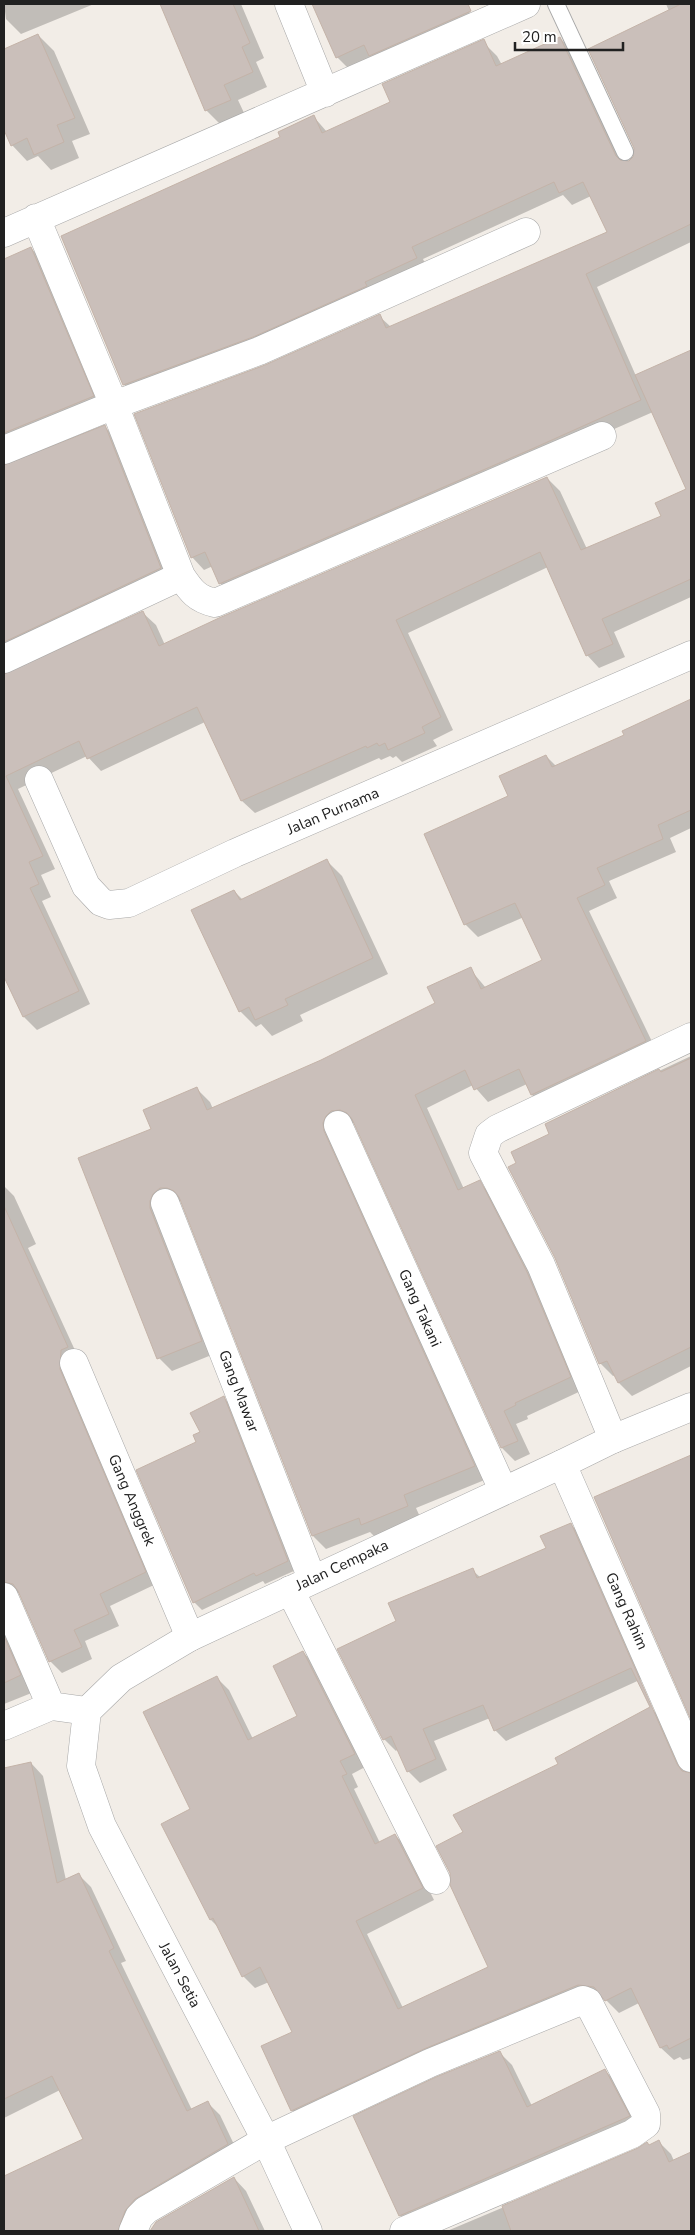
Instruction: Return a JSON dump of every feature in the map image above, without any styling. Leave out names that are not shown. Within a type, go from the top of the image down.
[{"type":"street","points":[[289,4],[326,93]]},
{"type":"street","points":[[5,230],[326,93],[526,4]]},
{"type":"street","points":[[36,218],[114,405],[181,576],[201,600],[215,604],[602,436]]},
{"type":"street","points":[[4,450],[114,405],[259,351],[526,232]]},
{"type":"street","points":[[4,659],[181,576]]},
{"type":"street","name":"Jalan Purnama","points":[[39,780],[92,896],[109,905],[129,903],[235,853],[691,655]]},
{"type":"street","points":[[613,1439],[541,1266],[483,1153],[489,1135],[497,1129],[691,1037]]},
{"type":"street","name":"Gang Takani","points":[[338,1125],[503,1490]]},
{"type":"street","name":"Gang Mawar","points":[[165,1203],[301,1585],[436,1880]]},
{"type":"street","name":"Gang Anggrek","points":[[74,1363],[190,1636]]},
{"type":"street","name":"Jalan Cempaka","points":[[87,1711],[121,1678],[190,1636],[613,1439],[691,1407]]},
{"type":"street","name":"Gang Rahim","points":[[562,1464],[691,1758]]},
{"type":"street","points":[[4,1597],[51,1706]]},
{"type":"street","points":[[4,1726],[51,1706],[87,1711]]},
{"type":"street","name":"Jalan Setia","points":[[87,1711],[81,1766],[102,1826],[266,2140],[308,2231]]},
{"type":"street","points":[[133,2231],[139,2217],[146,2210],[266,2140],[430,2063],[583,2000],[588,2002],[646,2114],[646,2124],[632,2134],[404,2231]]},
{"type":"lane","points":[[556,4],[625,152]]},
{"type":"building","points":[[160,4],[233,4],[250,43],[242,47],[253,72],[224,85],[231,100],[205,111]]},
{"type":"building","points":[[312,4],[468,4],[471,11],[369,56],[364,45],[336,58]]},
{"type":"building","points":[[681,4],[691,4],[691,224],[586,274],[641,400],[219,584],[205,552],[191,558],[134,414],[265,365],[380,314],[386,328],[607,232],[583,182],[559,193],[554,182],[412,247],[417,258],[365,282],[367,286],[253,337],[123,385],[61,236],[280,137],[278,132],[314,115],[322,133],[390,102],[382,84],[484,39],[496,66],[560,37],[616,156],[620,160],[629,161],[633,157],[634,148],[588,49]]},
{"type":"building","points":[[38,34],[75,118],[57,125],[64,142],[34,155],[27,138],[11,146],[4,130],[4,49]]},
{"type":"building","points":[[31,247],[94,396],[4,433],[4,259]]},
{"type":"building","points":[[691,350],[691,579],[602,619],[613,644],[586,656],[540,552],[396,620],[441,717],[422,727],[425,733],[388,750],[385,743],[379,746],[377,743],[367,748],[366,746],[241,801],[197,707],[87,759],[79,741],[6,776],[43,856],[29,862],[39,884],[30,888],[79,991],[23,1017],[4,977],[4,674],[143,611],[159,646],[219,618],[547,477],[581,550],[661,516],[655,503],[686,489],[635,375]]},
{"type":"building","points":[[105,425],[161,568],[4,642],[4,465]]},
{"type":"building","points":[[691,699],[691,810],[658,825],[663,839],[597,868],[605,885],[577,898],[646,1041],[531,1095],[519,1069],[474,1090],[465,1070],[415,1095],[458,1190],[480,1180],[527,1272],[571,1377],[515,1403],[516,1405],[504,1411],[518,1441],[501,1448],[352,1119],[347,1113],[340,1110],[331,1111],[323,1123],[324,1131],[475,1466],[404,1495],[408,1506],[361,1525],[359,1518],[312,1536],[179,1197],[174,1191],[160,1188],[153,1194],[150,1208],[202,1341],[157,1359],[78,1158],[151,1129],[143,1110],[197,1087],[207,1110],[321,1060],[435,1003],[427,987],[471,967],[481,989],[542,960],[515,903],[464,925],[424,834],[508,796],[499,776],[546,755],[552,767],[624,735],[622,731]]},
{"type":"building","points":[[327,859],[373,958],[285,999],[288,1005],[255,1020],[249,1007],[239,1012],[191,910],[234,890],[240,900]]},
{"type":"building","points":[[691,1058],[691,1347],[618,1383],[607,1361],[599,1364],[555,1258],[508,1167],[516,1163],[511,1152],[549,1134],[545,1124],[659,1069],[661,1072]]},
{"type":"building","points":[[4,1206],[68,1347],[61,1350],[60,1369],[146,1572],[100,1594],[109,1614],[74,1630],[82,1647],[49,1662],[18,1591],[13,1584],[4,1582]]},
{"type":"building","points":[[224,1396],[288,1561],[256,1576],[254,1573],[193,1603],[136,1470],[196,1442],[193,1435],[200,1432],[190,1413]]},
{"type":"building","points":[[691,1455],[691,1720],[594,1497]]},
{"type":"building","points":[[571,1523],[677,1764],[682,1771],[691,1773],[691,2038],[669,2049],[667,2045],[660,2048],[631,1988],[605,2001],[594,1987],[578,1985],[424,2049],[291,2111],[261,2046],[292,2032],[260,1967],[242,1977],[213,1918],[210,1920],[161,1824],[190,1809],[143,1712],[217,1676],[248,1740],[297,1716],[273,1666],[303,1651],[355,1754],[340,1761],[347,1774],[342,1776],[375,1844],[395,1834],[423,1888],[356,1921],[398,2009],[488,1967],[450,1885],[450,1873],[436,1846],[463,1832],[453,1815],[558,1764],[555,1758],[650,1707],[631,1668],[494,1731],[483,1705],[423,1729],[436,1759],[407,1772],[391,1736],[383,1740],[337,1649],[396,1621],[388,1603],[473,1568],[477,1578],[546,1548],[540,1536]]},
{"type":"building","points":[[4,1636],[21,1675],[4,1683]]},
{"type":"building","points":[[31,1762],[57,1883],[79,1873],[114,1948],[109,1951],[187,2111],[208,2101],[228,2144],[135,2199],[125,2211],[118,2231],[4,2231],[4,2176],[83,2139],[52,2076],[4,2099],[4,1768]]},
{"type":"building","points":[[500,2051],[527,2107],[605,2069],[630,2116],[399,2216],[353,2116],[436,2077]]},
{"type":"building","points":[[659,2140],[669,2162],[691,2152],[691,2231],[511,2231],[502,2206],[638,2148],[647,2142],[649,2145]]},
{"type":"building","points":[[234,2177],[259,2231],[150,2231],[156,2222]]}]
